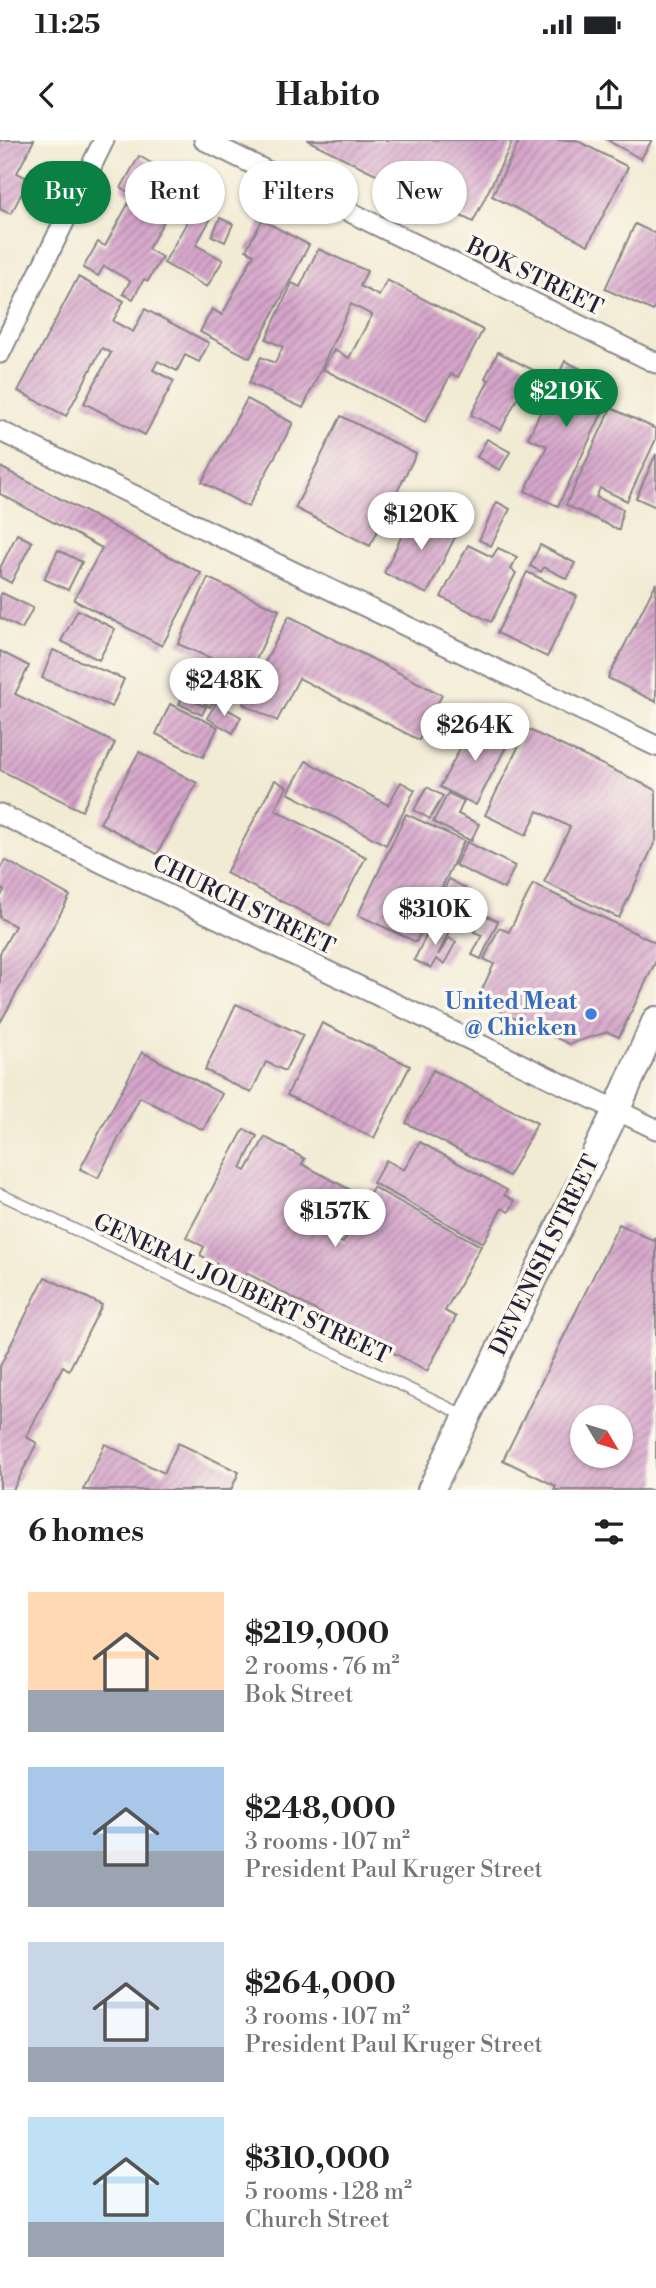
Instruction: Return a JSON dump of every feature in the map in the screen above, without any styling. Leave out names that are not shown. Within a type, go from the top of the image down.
[{"type":"main road","name":"DEVENISH STREET","points":[[431,1490],[616,1111],[656,1020]]},
{"type":"street","points":[[0,353],[104,140]]},
{"type":"street","name":"BOK STREET","points":[[204,140],[656,363]]},
{"type":"street","points":[[0,431],[656,746]]},
{"type":"street","name":"CHURCH STREET","points":[[0,814],[656,1129]]},
{"type":"lane","name":"GENERAL JOUBERT STREET","points":[[0,1194],[467,1416]]},
{"type":"building","points":[[0,140],[34,140],[17,173],[21,175],[21,195],[11,214],[0,209]]},
{"type":"building","points":[[307,140],[506,140],[512,143],[473,222],[467,219],[467,161],[372,161],[372,172],[358,165],[358,161],[350,161]]},
{"type":"building","points":[[520,140],[576,140],[628,167],[588,245],[492,196]]},
{"type":"building","points":[[607,140],[652,140],[641,159]]},
{"type":"building","points":[[125,210],[125,224],[162,224],[148,249],[162,257],[148,281],[144,279],[133,299],[123,294],[130,281],[104,266],[98,276],[83,268],[98,242],[105,246]]},
{"type":"building","points":[[225,220],[233,224],[225,242],[212,236],[217,224],[225,224]]},
{"type":"building","points":[[186,224],[208,224],[196,245],[223,260],[207,287],[164,263]]},
{"type":"building","points":[[260,224],[270,224],[309,245],[250,358],[200,332],[212,309],[222,315],[254,254],[246,250]]},
{"type":"building","points":[[635,224],[656,234],[656,305],[653,311],[605,289]]},
{"type":"building","points":[[318,249],[367,271],[360,286],[379,296],[387,280],[483,330],[458,377],[451,374],[425,422],[323,369],[334,350],[349,358],[372,315],[351,304],[303,408],[249,383],[261,357],[275,363],[283,347],[266,339],[292,283],[300,287]]},
{"type":"building","points":[[78,277],[124,301],[113,321],[133,332],[145,309],[209,343],[199,362],[185,355],[177,371],[158,361],[153,370],[174,381],[145,435],[84,403],[111,353],[102,348],[66,416],[18,391]]},
{"type":"building","points":[[498,352],[537,372],[527,391],[521,391],[501,430],[471,415],[489,380],[485,378]]},
{"type":"building","points":[[565,361],[615,386],[558,506],[525,491],[547,446],[528,438]]},
{"type":"building","points":[[247,399],[293,423],[248,507],[202,482]]},
{"type":"building","points":[[611,408],[656,429],[656,439],[627,501],[600,488],[596,497],[623,509],[619,530],[566,505]]},
{"type":"building","points":[[341,416],[416,454],[370,546],[295,508]]},
{"type":"building","points":[[487,439],[510,452],[500,470],[477,457]]},
{"type":"building","points":[[656,454],[656,507],[636,498]]},
{"type":"building","points":[[0,467],[201,573],[162,646],[74,600],[102,548],[0,494]]},
{"type":"building","points":[[497,502],[510,509],[491,546],[479,540]]},
{"type":"building","points":[[414,510],[458,531],[427,594],[384,573]]},
{"type":"building","points":[[17,534],[32,542],[11,583],[0,577],[0,568]]},
{"type":"building","points":[[468,545],[492,557],[498,548],[517,557],[511,569],[516,573],[491,622],[441,597]]},
{"type":"building","points":[[540,545],[575,563],[567,579],[544,567],[541,572],[530,566]]},
{"type":"building","points":[[58,550],[82,562],[68,590],[44,579]]},
{"type":"building","points":[[527,572],[577,596],[547,657],[497,633]]},
{"type":"building","points":[[208,578],[279,610],[249,675],[178,644]]},
{"type":"building","points":[[656,583],[656,702],[608,678]]},
{"type":"building","points":[[2,593],[33,608],[22,629],[0,618]]},
{"type":"building","points":[[78,610],[115,629],[99,660],[61,641]]},
{"type":"building","points":[[289,616],[442,695],[419,740],[299,678],[277,721],[243,704]]},
{"type":"building","points":[[53,650],[124,679],[112,707],[42,678]]},
{"type":"building","points":[[0,651],[29,666],[15,694],[115,743],[82,811],[0,770]]},
{"type":"building","points":[[198,664],[211,670],[207,678],[194,672]]},
{"type":"building","points":[[209,693],[216,697],[210,707],[204,703]]},
{"type":"building","points":[[183,696],[206,707],[202,715],[179,704]]},
{"type":"building","points":[[216,703],[241,717],[233,733],[207,718]]},
{"type":"building","points":[[170,704],[218,727],[203,757],[156,734]]},
{"type":"building","points":[[474,721],[510,739],[476,805],[440,787]]},
{"type":"building","points":[[527,729],[656,790],[656,840],[619,918],[544,882],[570,827],[538,811],[526,835],[485,815]]},
{"type":"building","points":[[139,752],[197,783],[157,854],[100,823]]},
{"type":"building","points":[[306,761],[388,805],[401,782],[415,790],[386,845],[288,793]]},
{"type":"building","points":[[275,780],[287,787],[275,810],[366,857],[330,926],[226,873]]},
{"type":"building","points":[[427,787],[443,796],[430,819],[414,810]]},
{"type":"building","points":[[448,793],[464,801],[458,814],[479,824],[471,841],[433,822]]},
{"type":"building","points":[[406,814],[464,841],[416,942],[358,915]]},
{"type":"building","points":[[467,842],[515,866],[504,889],[455,865]]},
{"type":"building","points":[[5,860],[70,896],[0,1023],[0,953],[15,926],[0,918],[0,898],[4,890],[0,888],[0,869]]},
{"type":"building","points":[[449,879],[465,888],[458,902],[442,894]]},
{"type":"building","points":[[533,884],[656,943],[656,961],[619,1037],[607,1032],[569,1044],[477,1000],[494,964],[484,959],[499,928],[509,932]]},
{"type":"building","points":[[482,914],[498,921],[481,959],[472,955],[482,935],[474,932]]},
{"type":"building","points":[[432,924],[449,932],[438,955],[449,938],[456,942],[444,964],[436,959],[431,968],[414,960]]},
{"type":"building","points":[[236,1004],[303,1035],[285,1071],[266,1062],[251,1093],[205,1070]]},
{"type":"building","points":[[322,1023],[410,1066],[374,1138],[287,1095]]},
{"type":"building","points":[[142,1052],[222,1094],[203,1130],[140,1097],[98,1178],[80,1169]]},
{"type":"building","points":[[433,1070],[537,1123],[509,1176],[406,1123]]},
{"type":"building","points":[[244,1129],[257,1136],[241,1168],[246,1171],[265,1137],[305,1159],[302,1164],[358,1194],[334,1238],[343,1243],[373,1187],[481,1246],[445,1311],[456,1317],[427,1371],[247,1273],[244,1279],[200,1255],[204,1247],[186,1237]]},
{"type":"building","points":[[420,1142],[507,1190],[504,1195],[515,1201],[509,1212],[502,1208],[483,1243],[373,1183],[386,1160],[404,1170]]},
{"type":"building","points":[[619,1224],[654,1241],[656,1237],[656,1490],[554,1490],[556,1486],[503,1460]]},
{"type":"building","points":[[45,1277],[102,1305],[69,1370],[63,1366],[26,1437],[37,1443],[13,1490],[0,1490],[0,1366]]},
{"type":"building","points":[[178,1443],[239,1472],[231,1490],[83,1490],[105,1444],[164,1473]]},
{"type":"place","name":"United Meat @ Chicken","points":[[591,1014]]}]
